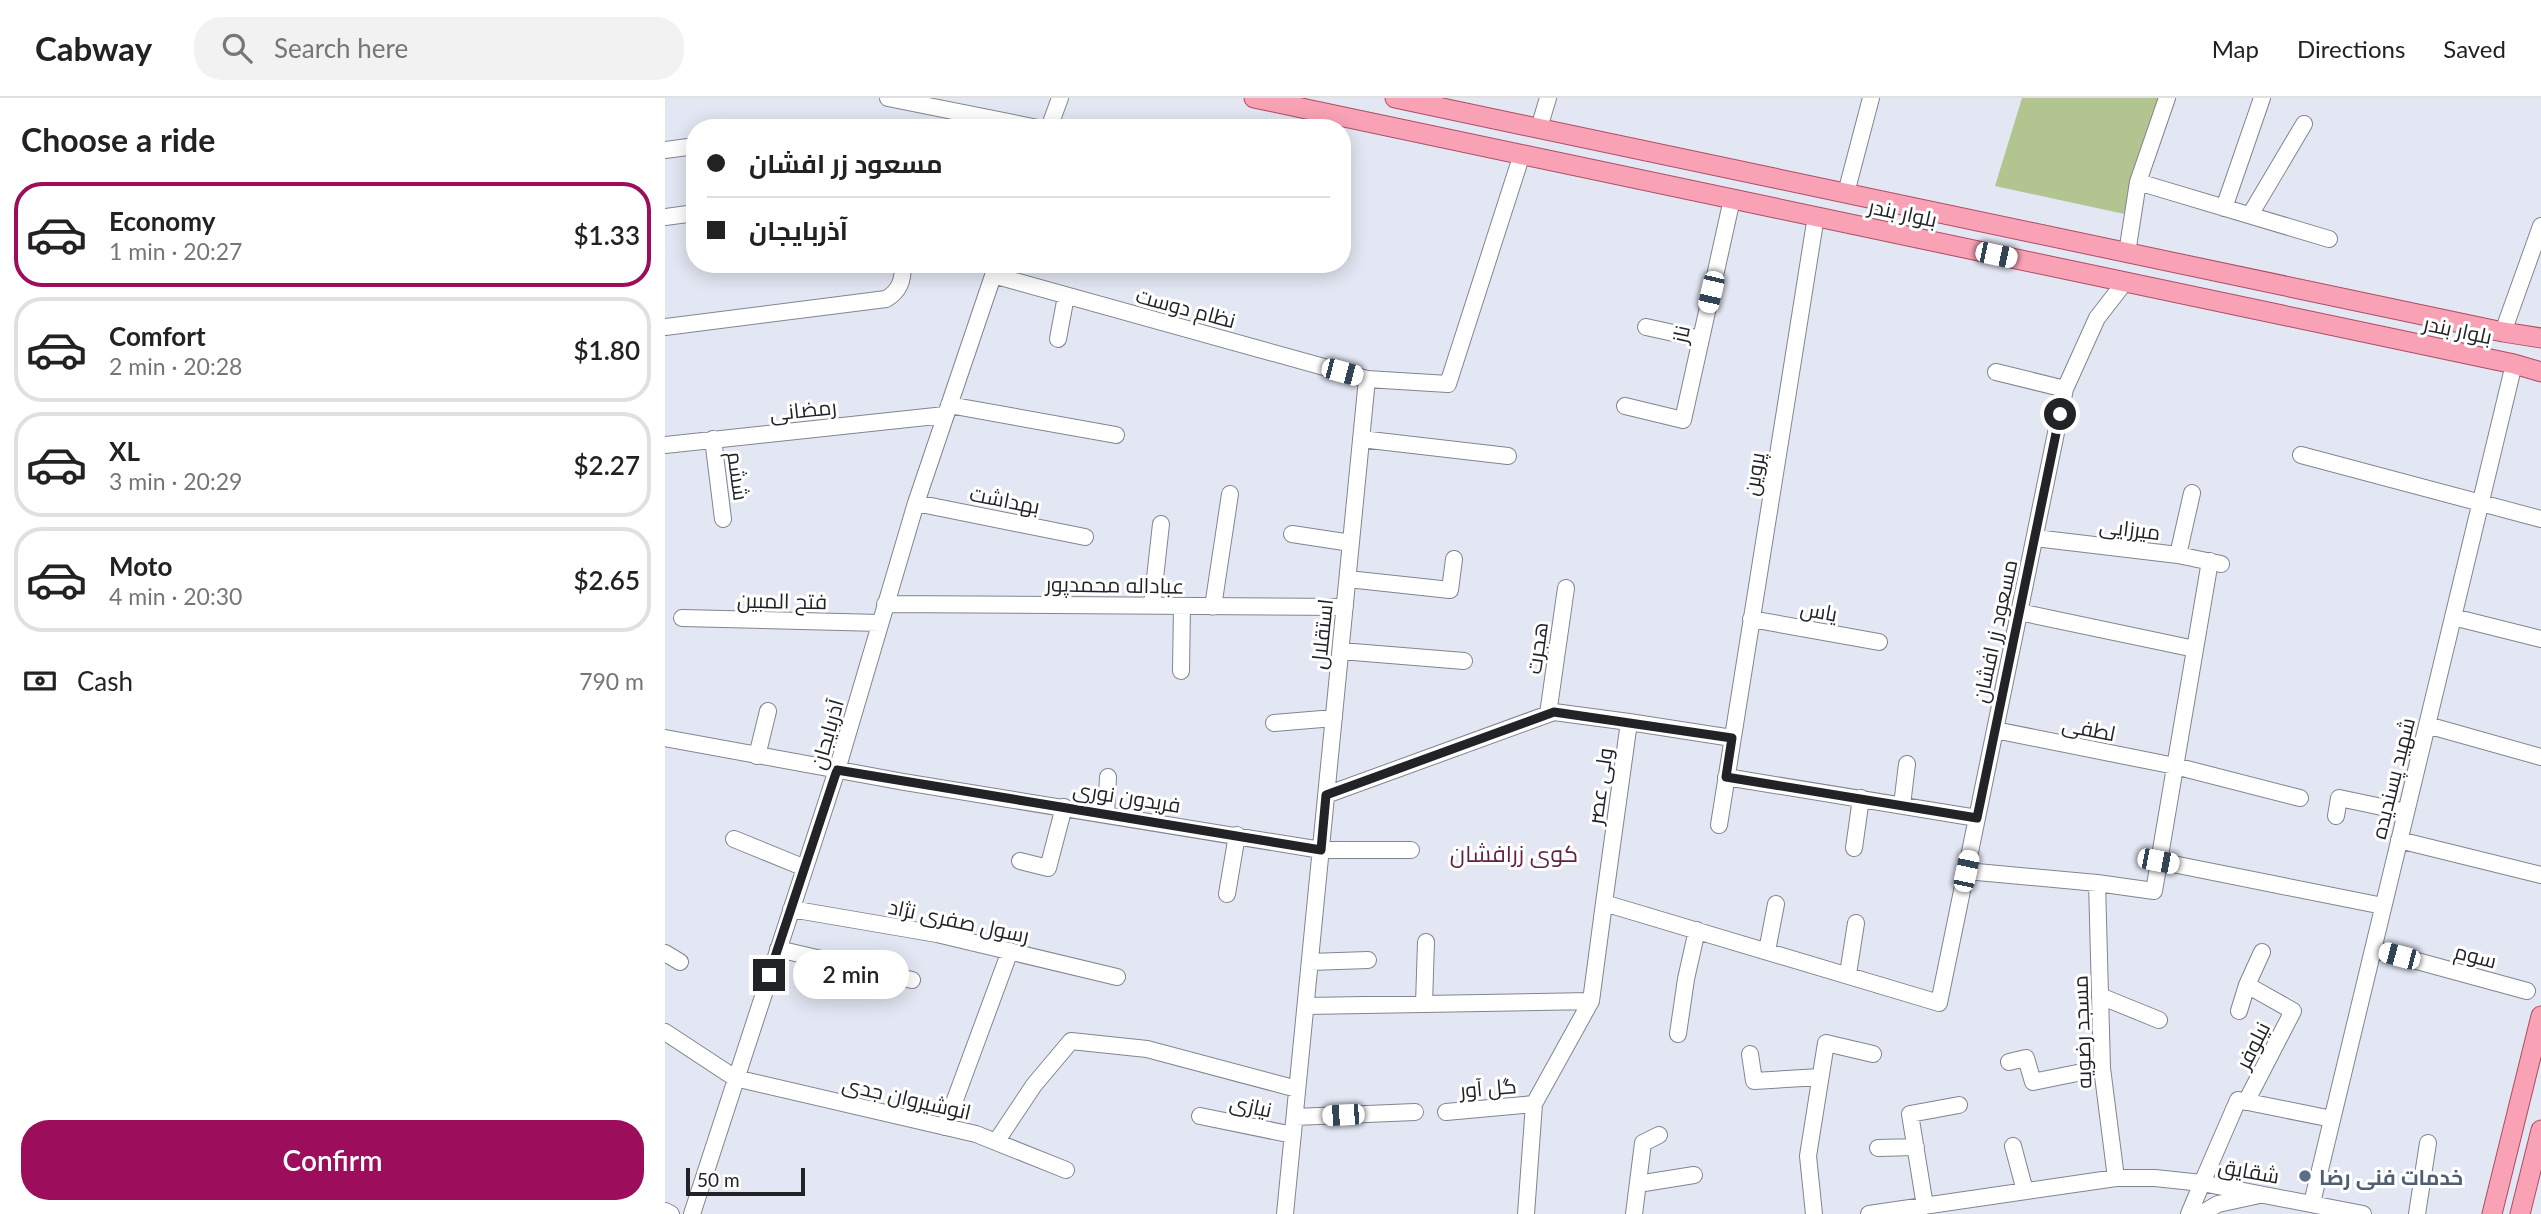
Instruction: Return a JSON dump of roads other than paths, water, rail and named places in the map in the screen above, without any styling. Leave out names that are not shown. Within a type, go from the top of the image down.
[{"type":"main road","name":"بلوار بندر","points":[[1254,98],[2514,364],[2541,372]]},
{"type":"main road","name":"بلوار بندر","points":[[1395,98],[2541,338]]},
{"type":"main road","points":[[2492,1214],[2541,1016]]},
{"type":"main road","points":[[2520,1214],[2536,1173],[2541,1130]]},
{"type":"street","points":[[888,98],[993,119]]},
{"type":"street","points":[[1052,119],[1060,98]]},
{"type":"street","points":[[1539,128],[1548,98]]},
{"type":"street","points":[[1846,193],[1871,98]]},
{"type":"street","points":[[2127,253],[2138,182],[2167,98]]},
{"type":"street","points":[[2224,208],[2262,98]]},
{"type":"street","points":[[2250,215],[2304,124]]},
{"type":"street","points":[[665,150],[686,147]]},
{"type":"street","points":[[1367,379],[1448,384],[1522,155]]},
{"type":"street","points":[[2138,182],[2329,239]]},
{"type":"street","name":"ناز","points":[[1625,406],[1683,420],[1731,199]]},
{"type":"street","points":[[665,217],[686,214]]},
{"type":"street","name":"پروین","points":[[1732,738],[1816,216]]},
{"type":"street","points":[[2503,332],[2541,226]]},
{"type":"street","points":[[665,327],[886,299],[896,293],[903,273]]},
{"type":"street","name":"آذربایجان","points":[[692,1214],[837,770],[916,503],[994,273]]},
{"type":"street","name":"نظام دوست","points":[[1003,273],[1066,296],[1367,379]]},
{"type":"street","name":"مسعود زر افشان","points":[[1848,974],[1939,1003],[2065,389],[2097,318],[2125,282]]},
{"type":"street","points":[[1058,339],[1066,296]]},
{"type":"street","points":[[1646,327],[1701,339]]},
{"type":"street","name":"شهید پسندیده","points":[[2312,1203],[2514,364]]},
{"type":"street","points":[[1996,372],[2065,389]]},
{"type":"street","name":"استقلال","points":[[1285,1214],[1367,379]]},
{"type":"street","points":[[947,410],[1116,435]]},
{"type":"street","name":"رمضانی","points":[[665,445],[947,410]]},
{"type":"street","name":"ششم","points":[[713,439],[723,519]]},
{"type":"street","points":[[1361,439],[1508,456]]},
{"type":"street","points":[[2301,455],[2541,519]]},
{"type":"street","points":[[2178,555],[2193,493]]},
{"type":"street","points":[[1213,607],[1230,494]]},
{"type":"street","name":"بهداشت","points":[[916,503],[1085,537]]},
{"type":"street","points":[[1152,605],[1161,524]]},
{"type":"street","points":[[1292,534],[1351,542]]},
{"type":"street","name":"میرزایی","points":[[2035,538],[2215,562],[2195,649]]},
{"type":"street","points":[[1348,579],[1450,590],[1454,559]]},
{"type":"street","name":"هجرت","points":[[1548,714],[1566,588]]},
{"type":"street","name":"عباداله محمدپور","points":[[885,604],[1345,607]]},
{"type":"street","points":[[1181,671],[1182,606]]},
{"type":"street","points":[[1966,871],[2154,891],[2195,649],[2019,612]]},
{"type":"street","points":[[2453,617],[2541,639]]},
{"type":"street","name":"فتح المبین","points":[[683,618],[880,623]]},
{"type":"street","name":"یاس","points":[[1752,619],[1879,642]]},
{"type":"street","points":[[1341,651],[1465,661]]},
{"type":"street","points":[[758,755],[768,711]]},
{"type":"street","points":[[1326,795],[1554,712],[1629,722]]},
{"type":"street","points":[[1273,723],[1334,718]]},
{"type":"street","name":"ولی عصر","points":[[1591,1001],[1629,722],[1732,738]]},
{"type":"street","points":[[2427,725],[2541,757]]},
{"type":"street","name":"لطفی","points":[[1995,730],[2175,766],[2300,798]]},
{"type":"street","name":"فریدون نوری","points":[[665,738],[837,770],[1321,850],[1411,850]]},
{"type":"street","points":[[1719,825],[1732,738]]},
{"type":"street","points":[[1902,805],[1907,764]]},
{"type":"street","points":[[1106,814],[1108,777]]},
{"type":"street","points":[[1726,777],[1977,818]]},
{"type":"street","points":[[2336,816],[2339,798],[2406,812]]},
{"type":"street","points":[[1854,848],[1861,799]]},
{"type":"street","points":[[1020,861],[1048,868],[1064,807]]},
{"type":"street","points":[[1227,894],[1237,835]]},
{"type":"street","points":[[734,839],[804,868]]},
{"type":"street","points":[[2399,840],[2541,875]]},
{"type":"street","points":[[2158,861],[2383,906]]},
{"type":"street","name":"مسجد رضویه","points":[[2097,883],[2102,1068],[2116,1178]]},
{"type":"street","points":[[1604,903],[1848,974],[1856,923]]},
{"type":"street","points":[[1767,951],[1776,904]]},
{"type":"street","name":"رسول صفری نژاد","points":[[791,909],[936,934],[1117,977]]},
{"type":"street","points":[[1678,1034],[1697,930]]},
{"type":"street","points":[[1424,1004],[1426,942]]},
{"type":"street","points":[[778,949],[912,980]]},
{"type":"street","name":"سوم","points":[[2373,949],[2527,991]]},
{"type":"street","points":[[945,1127],[1010,951]]},
{"type":"street","points":[[2239,1011],[2262,952]]},
{"type":"street","points":[[665,953],[680,962]]},
{"type":"street","points":[[1310,962],[1368,960]]},
{"type":"street","name":"نیلوفر","points":[[2246,1102],[2293,1011],[2247,985]]},
{"type":"street","points":[[2100,996],[2159,1020]]},
{"type":"street","points":[[1306,1006],[1591,1001],[1534,1104],[1526,1214]]},
{"type":"street","points":[[665,1032],[735,1078]]},
{"type":"street","points":[[996,1142],[1034,1085],[1071,1041],[1147,1049],[1297,1089]]},
{"type":"street","points":[[1814,1214],[1808,1156],[1826,1043],[1873,1054]]},
{"type":"street","points":[[1750,1054],[1754,1081],[1820,1077]]},
{"type":"street","points":[[2009,1062],[2026,1058],[2033,1082],[2102,1068]]},
{"type":"street","name":"انوشیروان جدی","points":[[735,1078],[977,1134],[1066,1170]]},
{"type":"street","points":[[1869,1214],[2116,1178],[2155,1178],[2202,1183],[2238,1100],[2332,1119]]},
{"type":"street","name":"گل آور","points":[[1446,1112],[1534,1104]]},
{"type":"street","points":[[1925,1206],[1910,1114],[1959,1105]]},
{"type":"street","points":[[1295,1117],[1415,1112]]},
{"type":"street","name":"نیازی","points":[[1200,1116],[1293,1135]]},
{"type":"street","points":[[1634,1214],[1643,1143],[1660,1135]]},
{"type":"street","points":[[2417,1214],[2428,1143]]},
{"type":"street","points":[[2013,1146],[2025,1191]]},
{"type":"street","points":[[1878,1148],[1916,1147]]},
{"type":"street","points":[[1638,1184],[1694,1175]]},
{"type":"street","name":"شقایق","points":[[2189,1214],[2202,1183],[2363,1214]]},
{"type":"street","points":[[2201,1214],[2218,1204],[2263,1194]]},
{"type":"street","points":[[665,1211],[671,1214]]},
{"type":"place","name":"خدمات فنی رضا","points":[[2305,1176]]},
{"type":"district","name":"کوی زرافشان","points":[[1514,853]]}]
